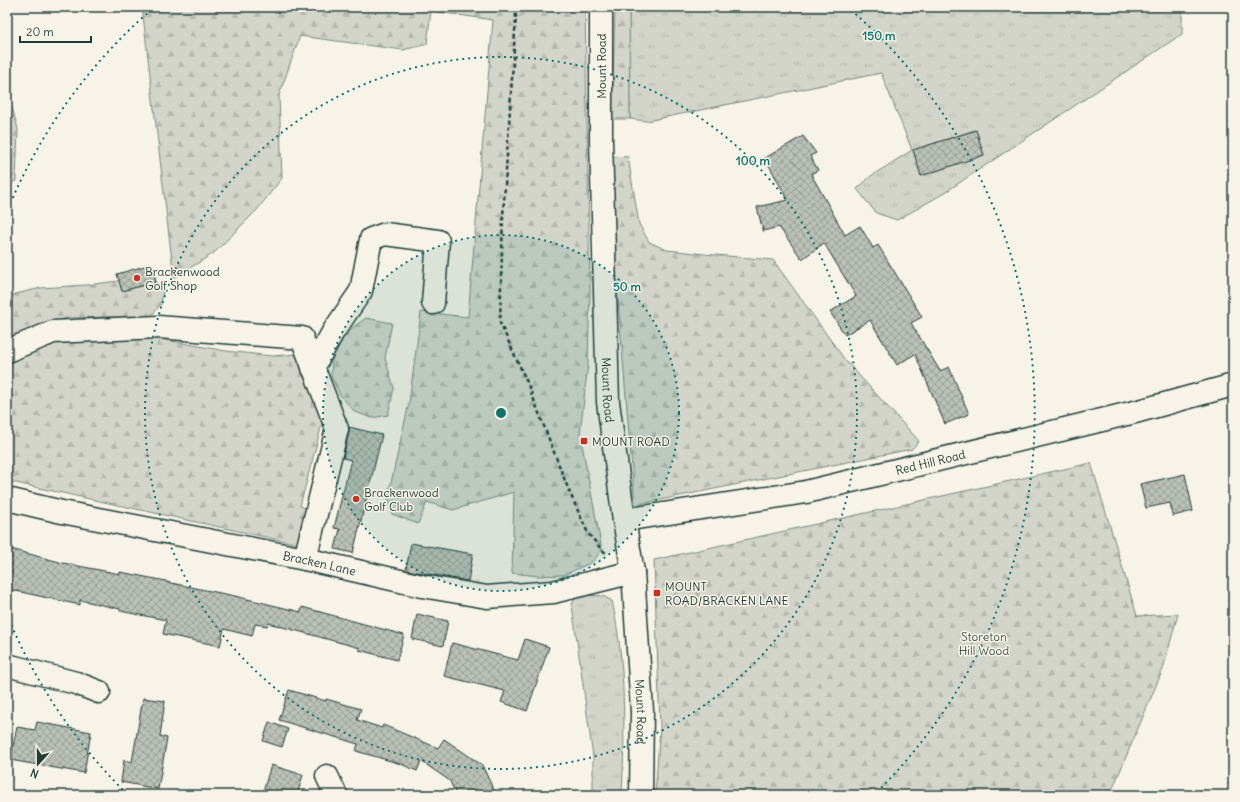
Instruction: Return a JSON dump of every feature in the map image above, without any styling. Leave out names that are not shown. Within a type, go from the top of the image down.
[{"type":"street","name":"Mount Road","points":[[601,7],[601,140],[608,402],[624,520],[633,572],[642,711],[641,795]]},
{"type":"street","points":[[313,368],[333,332],[361,291],[371,239],[385,234],[438,241],[433,303]]},
{"type":"street","points":[[7,351],[53,332],[158,327],[302,338],[337,429],[305,559]]},
{"type":"street","name":"Red Hill Road","points":[[624,520],[806,492],[1140,411],[1233,385]]},
{"type":"street","name":"Bracken Lane","points":[[7,499],[62,512],[305,559],[422,586],[487,597],[554,592],[633,572]]},
{"type":"street","points":[[7,666],[76,683],[99,692]]},
{"type":"path","points":[[514,7],[516,16],[503,218],[500,323],[527,382],[569,491],[588,533],[602,550],[633,572]]},
{"type":"green space","points":[[142,7],[585,7],[590,291],[588,363],[580,434],[602,550],[592,562],[564,575],[538,576],[512,573],[514,492],[453,510],[427,502],[418,524],[392,514],[388,496],[409,403],[421,312],[468,317],[493,20],[431,11],[427,44],[403,50],[300,36],[279,95],[282,178],[257,210],[214,253],[174,278]]},
{"type":"green space","points":[[615,7],[629,7],[630,119],[612,119]]},
{"type":"green space","points":[[629,7],[1182,7],[1182,34],[941,195],[897,220],[876,213],[857,189],[871,176],[912,150],[881,73],[647,121],[630,119]],"holes":[[[975,130],[984,155],[921,176],[913,150]]]},
{"type":"green space","points":[[7,103],[12,107],[18,129],[16,181],[7,185]]},
{"type":"green space","points":[[611,156],[628,157],[639,224],[649,242],[667,250],[773,260],[845,360],[919,441],[912,449],[635,505],[615,265]]},
{"type":"green space","points":[[119,281],[122,291],[156,282],[163,290],[161,304],[151,316],[66,318],[7,344],[7,296],[41,288]]},
{"type":"green space","points":[[366,318],[392,323],[385,358],[394,388],[388,415],[372,418],[355,412],[340,395],[331,376],[332,359],[344,334]]},
{"type":"green space","points":[[62,336],[145,336],[226,351],[272,356],[298,354],[323,420],[300,506],[306,508],[298,544],[7,481],[7,361]]},
{"type":"green space","name":"Storeton Hill Wood","points":[[1091,463],[1137,616],[1178,614],[1163,669],[1110,795],[655,795],[660,727],[654,560]]},
{"type":"green space","points":[[586,595],[603,596],[612,601],[617,625],[622,673],[624,722],[622,795],[593,795],[593,757],[572,605],[575,597]]},
{"type":"building","points":[[976,130],[984,155],[921,176],[913,150]]},
{"type":"building","points":[[803,136],[816,153],[810,156],[818,170],[811,174],[845,235],[860,226],[873,248],[878,245],[922,317],[911,323],[940,371],[949,367],[969,414],[945,424],[915,354],[897,365],[870,320],[845,335],[830,312],[856,296],[824,243],[802,259],[779,227],[763,231],[757,207],[788,200],[765,158]]},
{"type":"building","name":"Brackenwood Golf Shop","points":[[152,264],[156,282],[122,291],[117,274]]},
{"type":"building","name":"Brackenwood Golf Club","points":[[349,427],[382,435],[353,553],[335,549],[340,529],[334,528],[351,460],[343,458]]},
{"type":"building","points":[[1185,474],[1193,511],[1173,516],[1170,503],[1146,508],[1140,484]]},
{"type":"building","points":[[411,543],[473,554],[468,581],[406,570]]},
{"type":"building","points":[[7,548],[63,563],[166,581],[301,612],[302,607],[404,635],[397,660],[359,650],[360,648],[268,623],[267,626],[255,624],[252,636],[224,629],[220,646],[163,634],[166,620],[120,611],[120,609],[80,600],[80,605],[7,589]]},
{"type":"building","points":[[417,614],[448,621],[443,646],[412,639]]},
{"type":"building","points":[[525,639],[549,647],[527,711],[501,702],[505,691],[444,676],[452,643],[518,660]]},
{"type":"building","points":[[289,690],[361,709],[357,720],[382,728],[383,725],[438,748],[444,739],[482,765],[496,795],[456,795],[450,781],[421,761],[417,771],[401,764],[356,751],[358,744],[279,720]]},
{"type":"building","points":[[143,698],[165,701],[160,736],[167,738],[158,789],[121,782],[124,760],[132,762]]},
{"type":"building","points":[[37,722],[91,732],[84,773],[10,760],[17,727],[35,730]]},
{"type":"building","points":[[269,722],[288,729],[282,747],[263,741]]},
{"type":"building","points":[[271,765],[303,775],[297,795],[262,795]]},
{"type":"place","name":"Brackenwood Golf Shop","points":[[137,278]]},
{"type":"place","name":"MOUNT ROAD","points":[[584,441]]},
{"type":"place","name":"Brackenwood Golf Club","points":[[356,499]]},
{"type":"place","name":"MOUNT ROAD/BRACKEN LANE","points":[[657,593]]}]
